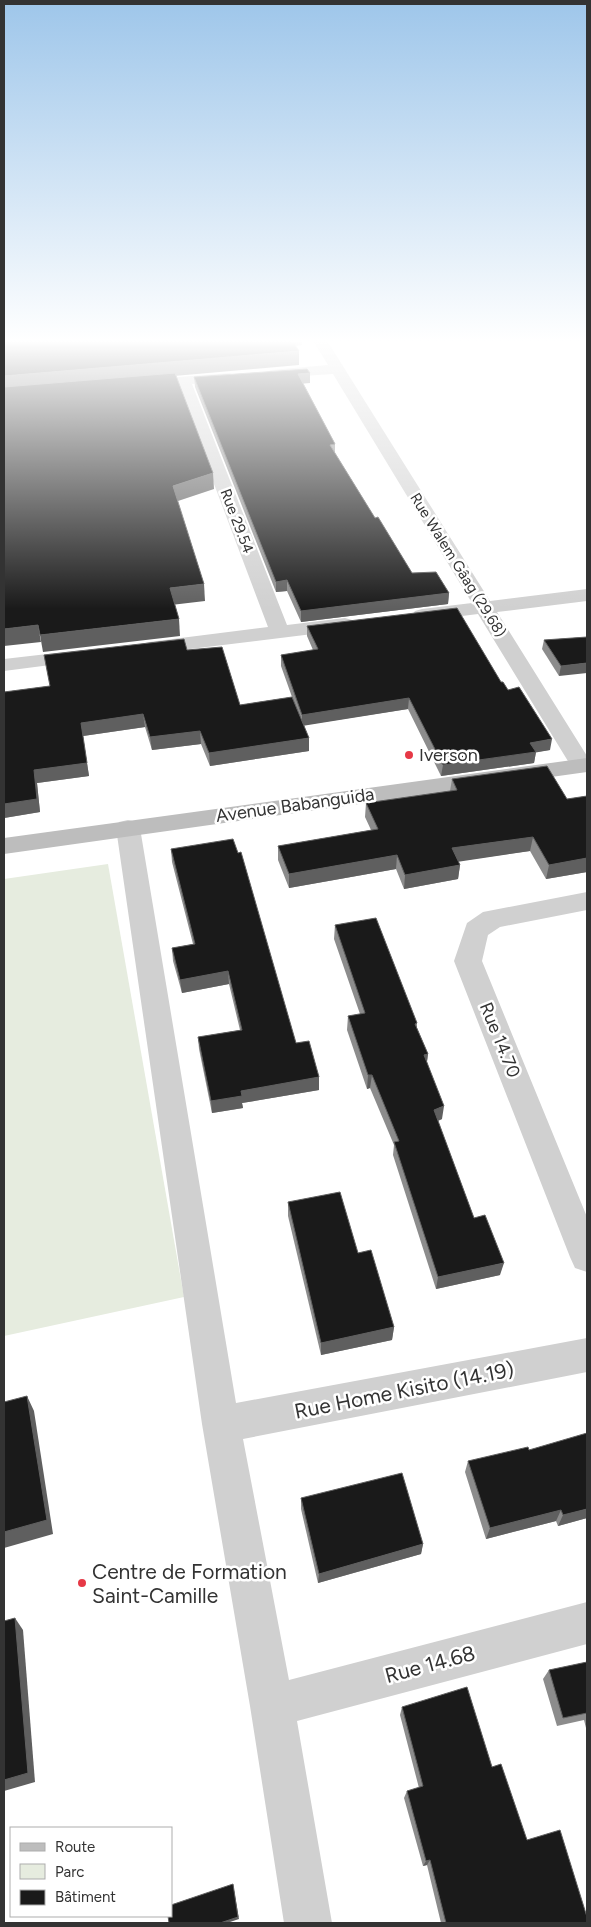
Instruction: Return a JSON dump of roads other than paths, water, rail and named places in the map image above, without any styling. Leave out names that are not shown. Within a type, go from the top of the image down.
[{"type":"street","name":"Rue 29.54","points":[[201,429],[280,633]]},
{"type":"street","name":"Rue Walem Gâag (29.68)","points":[[374,429],[585,766]]},
{"type":"street","points":[[406,617],[587,595]]},
{"type":"street","points":[[132,650],[367,622]]},
{"type":"street","points":[[4,665],[102,653]]},
{"type":"street","name":"Avenue Babanguida","points":[[4,846],[585,766]]},
{"type":"street","points":[[128,828],[220,1424],[272,1706],[308,1923]]},
{"type":"street","name":"Rue 14.70","points":[[587,901],[492,919],[476,930],[468,961],[587,1257]]},
{"type":"street","name":"Rue Home Kisito (14.19)","points":[[220,1424],[587,1355]]},
{"type":"street","name":"Rue 14.68","points":[[272,1706],[587,1623]]},
{"type":"place","name":"Iverson","points":[[409,755]]},
{"type":"place","name":"Centre de Formation Saint-Camille","points":[[82,1583]]}]
